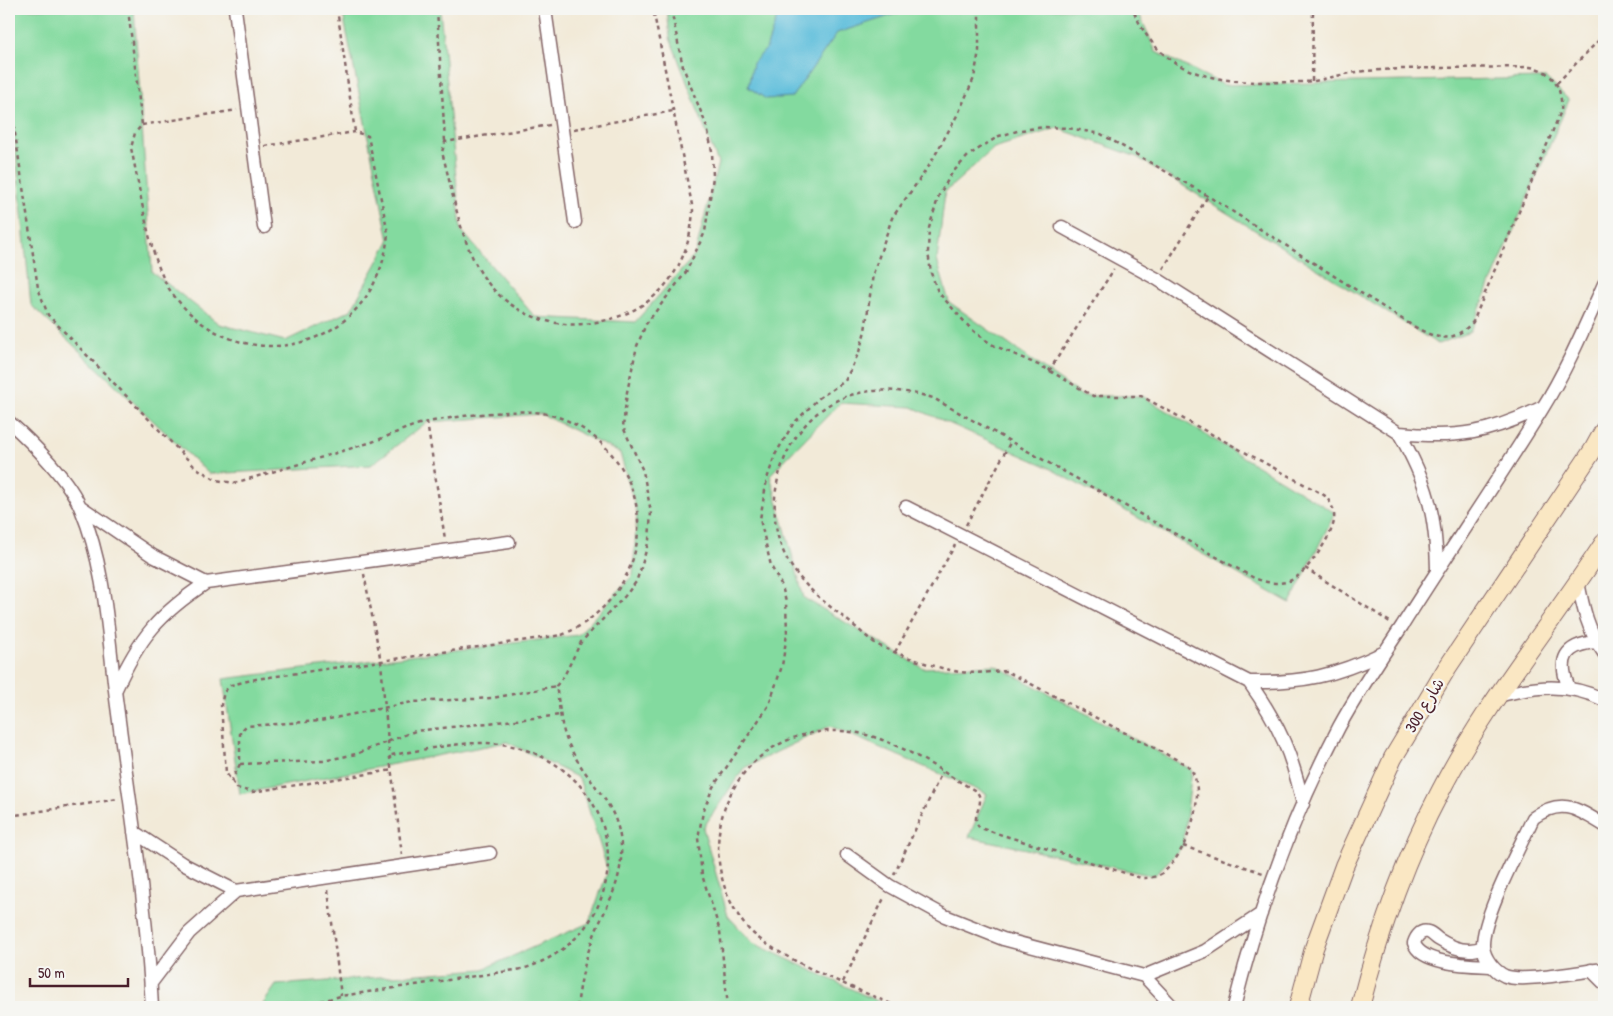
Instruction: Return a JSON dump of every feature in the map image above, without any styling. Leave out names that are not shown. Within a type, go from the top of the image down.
[{"type":"street","points":[[235,9],[264,227]]},
{"type":"street","points":[[545,9],[575,222]]},
{"type":"street","points":[[1062,227],[1157,279],[1399,433],[1436,437],[1474,433],[1510,423],[1543,407]]},
{"type":"street","points":[[1234,1007],[1261,914],[1274,877],[1303,804],[1340,727],[1383,653],[1543,407],[1576,346],[1604,284]]},
{"type":"street","points":[[9,422],[41,454],[80,507],[93,542],[101,579],[134,832],[152,1007]]},
{"type":"street","name":"شارع 300","points":[[1298,1007],[1314,948],[1344,866],[1393,758],[1447,668],[1593,450],[1604,430]]},
{"type":"street","points":[[1399,433],[1417,464],[1430,498],[1436,534],[1437,570]]},
{"type":"street","points":[[80,507],[153,556],[206,583]]},
{"type":"street","points":[[906,508],[1250,682],[1284,683],[1319,678],[1352,668],[1383,653]]},
{"type":"street","points":[[115,691],[130,658],[150,628],[176,603],[206,583],[509,542]]},
{"type":"street","points":[[1360,1007],[1372,960],[1396,890],[1440,791],[1498,696],[1604,543]]},
{"type":"street","points":[[1578,582],[1584,613],[1596,642],[1604,653]]},
{"type":"street","points":[[1569,688],[1562,672],[1566,655],[1579,644],[1596,642]]},
{"type":"street","points":[[1250,682],[1269,710],[1284,740],[1296,771],[1303,804]]},
{"type":"street","points":[[1498,696],[1522,689],[1547,687],[1569,688],[1604,700]]},
{"type":"street","points":[[1604,825],[1579,810],[1563,806],[1547,809],[1534,818],[1489,915],[1483,947],[1492,966],[1506,976],[1522,978],[1604,969]]},
{"type":"street","points":[[134,832],[183,864],[236,891]]},
{"type":"street","points":[[151,983],[189,933],[236,891],[490,853]]},
{"type":"street","points":[[847,855],[890,886],[944,916],[1003,939],[1144,976],[1173,1007]]},
{"type":"street","points":[[1144,976],[1206,951],[1261,914]]},
{"type":"street","points":[[1483,947],[1466,951],[1448,945],[1429,932],[1422,933],[1416,937],[1414,943],[1421,954],[1446,961],[1492,966]]},
{"type":"street","points":[[1446,961],[1448,945]]},
{"type":"street","points":[[1590,970],[1604,983]]},
{"type":"path","points":[[128,9],[142,125]]},
{"type":"path","points":[[337,9],[355,132]]},
{"type":"path","points":[[436,9],[445,142]]},
{"type":"path","points":[[231,783],[240,764],[240,732],[246,726],[320,721],[385,706],[439,699],[493,698],[556,686],[564,676],[581,642],[636,582],[649,540],[651,512],[643,471],[623,427],[627,392],[637,346],[646,324],[686,272],[705,232],[713,177],[712,152],[707,127],[683,68],[671,9]]},
{"type":"path","points":[[728,1007],[720,931],[702,876],[698,838],[703,812],[712,787],[769,705],[782,666],[787,634],[786,602],[782,586],[770,566],[760,519],[767,480],[775,455],[793,424],[819,398],[844,381],[859,352],[865,331],[873,274],[892,218],[929,166],[960,112],[974,78],[980,36],[979,9]]},
{"type":"path","points":[[898,1007],[770,946],[746,925],[726,894],[717,861],[717,837],[722,813],[742,775],[759,757],[779,743],[816,731],[854,732],[880,739],[976,791],[981,796],[982,803],[975,817],[976,825],[980,828],[1137,878],[1150,878],[1165,872],[1174,863],[1183,846],[1198,792],[1195,775],[1187,765],[1006,672],[978,674],[949,670],[880,646],[804,584],[784,553],[774,516],[776,489],[786,456],[805,427],[830,404],[873,391],[891,390],[915,393],[933,398],[1254,578],[1266,582],[1280,583],[1297,577],[1313,559],[1331,531],[1334,522],[1333,508],[1324,496],[1141,396],[1093,396],[1049,371],[991,344],[971,329],[946,302],[934,283],[928,252],[931,217],[945,184],[960,164],[984,144],[1009,132],[1032,128],[1068,128],[1101,134],[1208,196],[1428,335],[1439,338],[1451,337],[1465,330],[1473,322],[1558,122],[1562,105],[1557,83],[1546,72],[1530,67],[1365,71],[1312,81],[1240,82],[1209,78],[1194,73],[1158,50],[1142,30],[1133,9]]},
{"type":"path","points":[[1312,81],[1313,9]]},
{"type":"path","points":[[1557,83],[1604,35]]},
{"type":"path","points":[[9,93],[38,288],[48,315],[201,472],[216,480],[234,483],[398,434],[427,422],[528,412],[558,417],[579,426],[605,447],[619,463],[629,480],[638,509],[636,546],[629,570],[613,596],[592,618],[573,630],[562,635],[231,684],[224,692],[221,705],[226,773],[231,783],[237,788],[252,792],[393,770]]},
{"type":"path","points":[[248,109],[142,125],[134,133],[131,148],[158,268],[179,303],[209,328],[233,339],[271,345],[311,340],[324,335],[342,324],[365,301],[381,271],[388,233],[368,136],[355,132],[253,148]]},
{"type":"path","points":[[562,131],[673,111]]},
{"type":"path","points":[[1157,279],[1208,196]]},
{"type":"path","points":[[1049,371],[1120,259]]},
{"type":"path","points":[[427,422],[447,551]]},
{"type":"path","points":[[361,562],[381,662],[388,742],[393,770],[403,866]]},
{"type":"path","points":[[1305,568],[1400,628]]},
{"type":"path","points":[[556,686],[564,733],[573,754],[601,791],[613,811],[621,847],[617,884],[586,955],[577,1007]]},
{"type":"path","points":[[240,764],[324,761],[356,754],[415,731],[430,728],[561,715]]},
{"type":"path","points":[[297,1007],[341,996],[522,969],[556,954],[581,931],[594,912],[606,879],[608,845],[599,811],[578,784],[546,759],[521,748],[487,742],[391,755]]},
{"type":"path","points":[[9,816],[129,797]]},
{"type":"path","points":[[1183,846],[1274,877]]},
{"type":"path","points":[[327,878],[341,996]]},
{"type":"green space","points":[[9,9],[134,9],[152,272],[219,324],[285,341],[351,310],[389,241],[342,9],[440,9],[461,230],[535,317],[635,322],[695,255],[718,163],[670,38],[667,9],[1137,9],[1156,52],[1224,85],[1546,78],[1569,100],[1470,332],[1438,344],[1137,157],[1057,128],[994,148],[945,192],[937,260],[949,302],[1082,396],[1142,396],[1335,513],[1290,603],[1044,465],[912,407],[840,403],[770,475],[804,598],[923,668],[995,665],[1192,770],[1183,846],[1154,876],[969,837],[987,794],[830,726],[744,768],[703,828],[728,916],[753,943],[890,1007],[261,1007],[276,985],[483,969],[589,923],[608,871],[579,778],[507,742],[240,794],[223,679],[578,635],[633,575],[637,513],[620,453],[541,414],[427,422],[371,465],[209,474],[31,305],[9,82]]},
{"type":"water","points":[[780,9],[911,9],[837,33],[792,97],[766,99],[748,87],[753,63],[766,49]]}]
